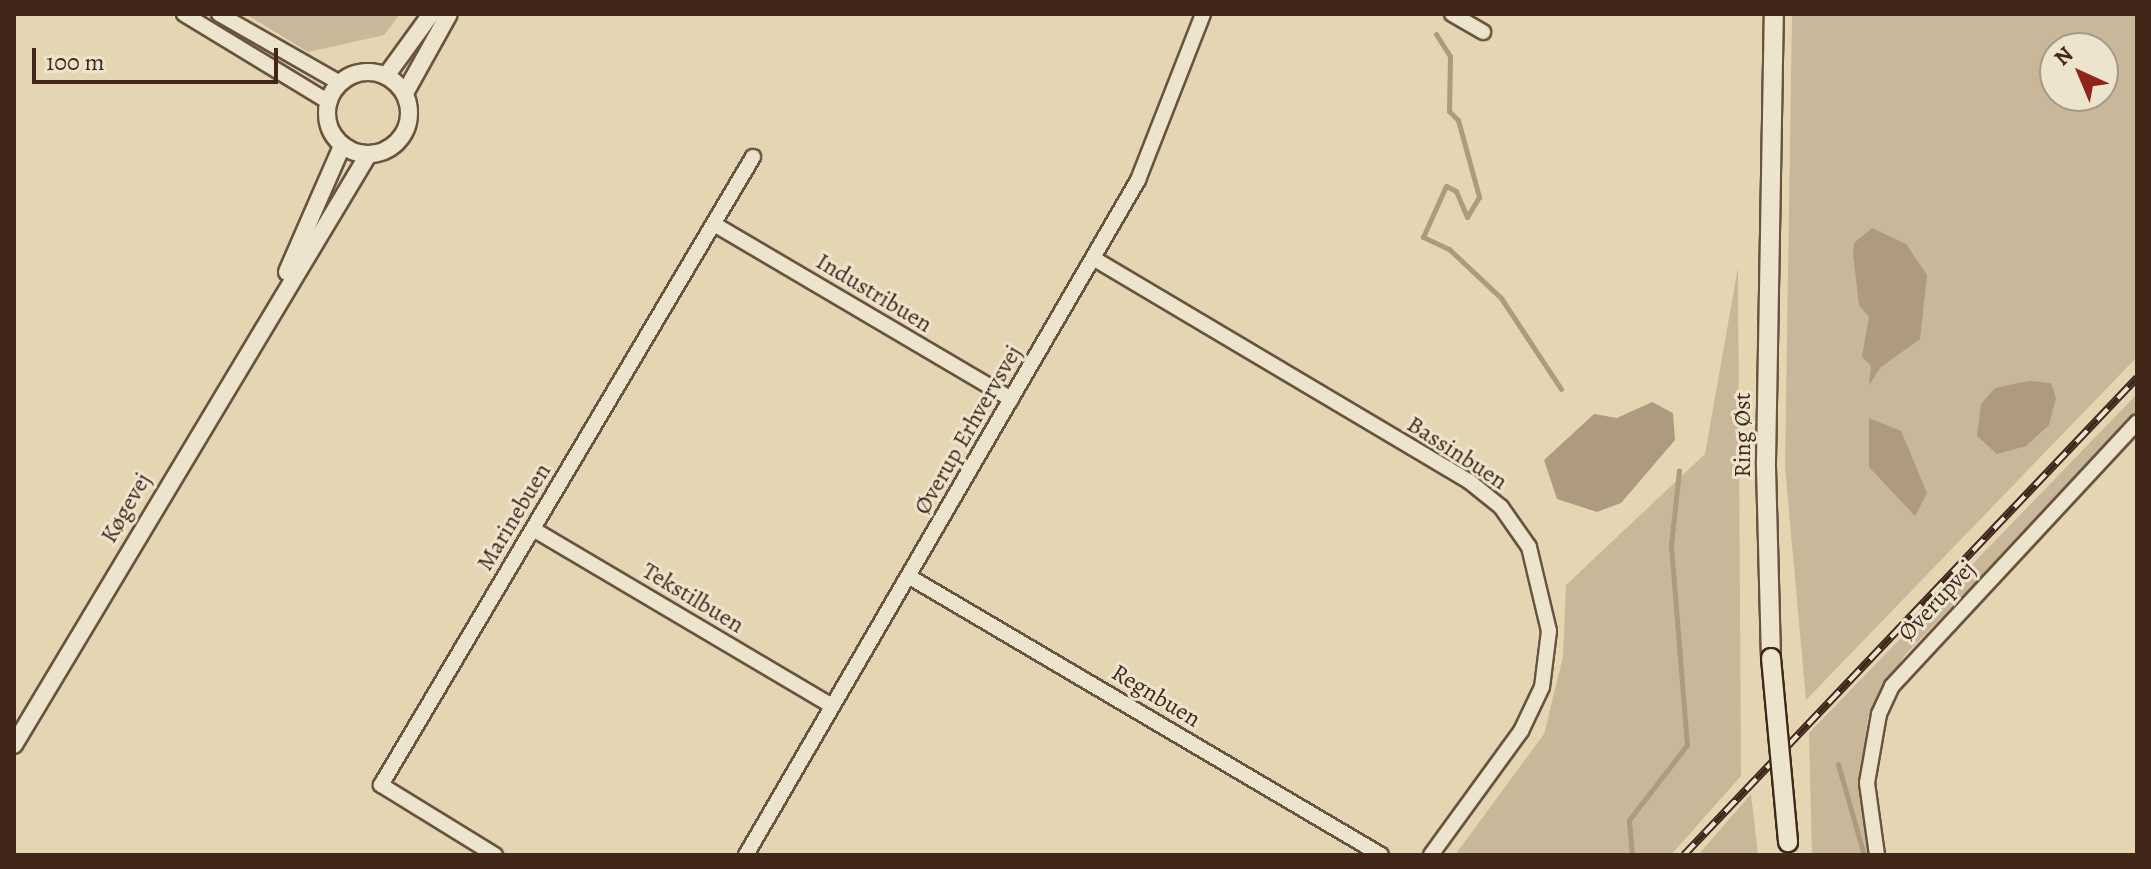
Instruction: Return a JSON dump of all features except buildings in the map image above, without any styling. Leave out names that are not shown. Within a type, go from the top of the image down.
[{"type":"main road","name":"Ring Øst","points":[[1774,14],[1766,462],[1771,658],[1789,849]]},
{"type":"street","points":[[184,14],[329,102]]},
{"type":"street","points":[[219,14],[340,83]]},
{"type":"street","points":[[386,76],[431,14]]},
{"type":"street","points":[[405,93],[449,14]]},
{"type":"street","name":"Øverup Erhvervsvej","points":[[746,855],[1093,258],[1160,131],[1203,14]]},
{"type":"street","points":[[1452,14],[1483,32]]},
{"type":"street","points":[[367,72],[386,76],[405,93],[410,117],[401,139],[368,155],[342,146],[331,130],[329,102],[340,83],[367,72]]},
{"type":"street","name":"Køgevej","points":[[279,295],[342,146]]},
{"type":"street","name":"Køgevej","points":[[14,745],[279,295],[368,155]]},
{"type":"street","name":"Marinebuen","points":[[495,855],[381,785],[753,157]]},
{"type":"street","name":"Industribuen","points":[[714,224],[1011,399]]},
{"type":"street","name":"Bassinbuen","points":[[1093,258],[1470,482],[1501,507],[1529,547],[1549,631],[1542,687],[1521,731],[1431,855]]},
{"type":"street","name":"Øverupvej","points":[[1877,855],[1868,771],[1892,686],[2137,422]]},
{"type":"street","name":"Tekstilbuen","points":[[533,529],[831,705]]},
{"type":"street","name":"Regnbuen","points":[[908,576],[1381,855]]},
{"type":"shaded area","points":[[246,14],[400,14],[384,35],[308,52]]},
{"type":"shaded area","points":[[1792,14],[2137,14],[2137,357],[1806,700],[1785,467]]},
{"type":"shaded area","points":[[1872,228],[1906,244],[1927,275],[1920,339],[1881,367],[1869,385],[1871,366],[1862,357],[1869,317],[1859,305],[1853,254],[1854,243]]},
{"type":"shaded area","points":[[1738,267],[1741,776],[1671,855],[1455,855],[1544,734],[1563,657],[1566,585],[1705,454]]},
{"type":"shaded area","points":[[2029,381],[2051,383],[2056,398],[2049,425],[2026,446],[1997,454],[1977,436],[1981,404],[1995,388]]},
{"type":"shaded area","points":[[2137,394],[2137,417],[1905,655],[1868,717],[1859,793],[1871,855],[1812,855],[1809,733]]},
{"type":"shaded area","points":[[1652,402],[1673,413],[1675,440],[1621,503],[1597,512],[1557,499],[1544,460],[1594,414],[1617,418]]},
{"type":"shaded area","points":[[1869,418],[1901,431],[1927,493],[1915,516],[1869,467]]},
{"type":"shaded area","points":[[1751,794],[1758,855],[1698,855]]},
{"type":"waterway","points":[[1436,34],[1450,56],[1449,111],[1458,120],[1479,197],[1467,217],[1456,191],[1446,186],[1423,237],[1449,249],[1501,298],[1561,389]]},
{"type":"waterway","points":[[1632,855],[1629,820],[1687,745],[1671,545],[1679,470]]},
{"type":"waterway","points":[[1838,764],[1864,855]]},
{"type":"railway","points":[[1684,855],[2137,378]]}]
